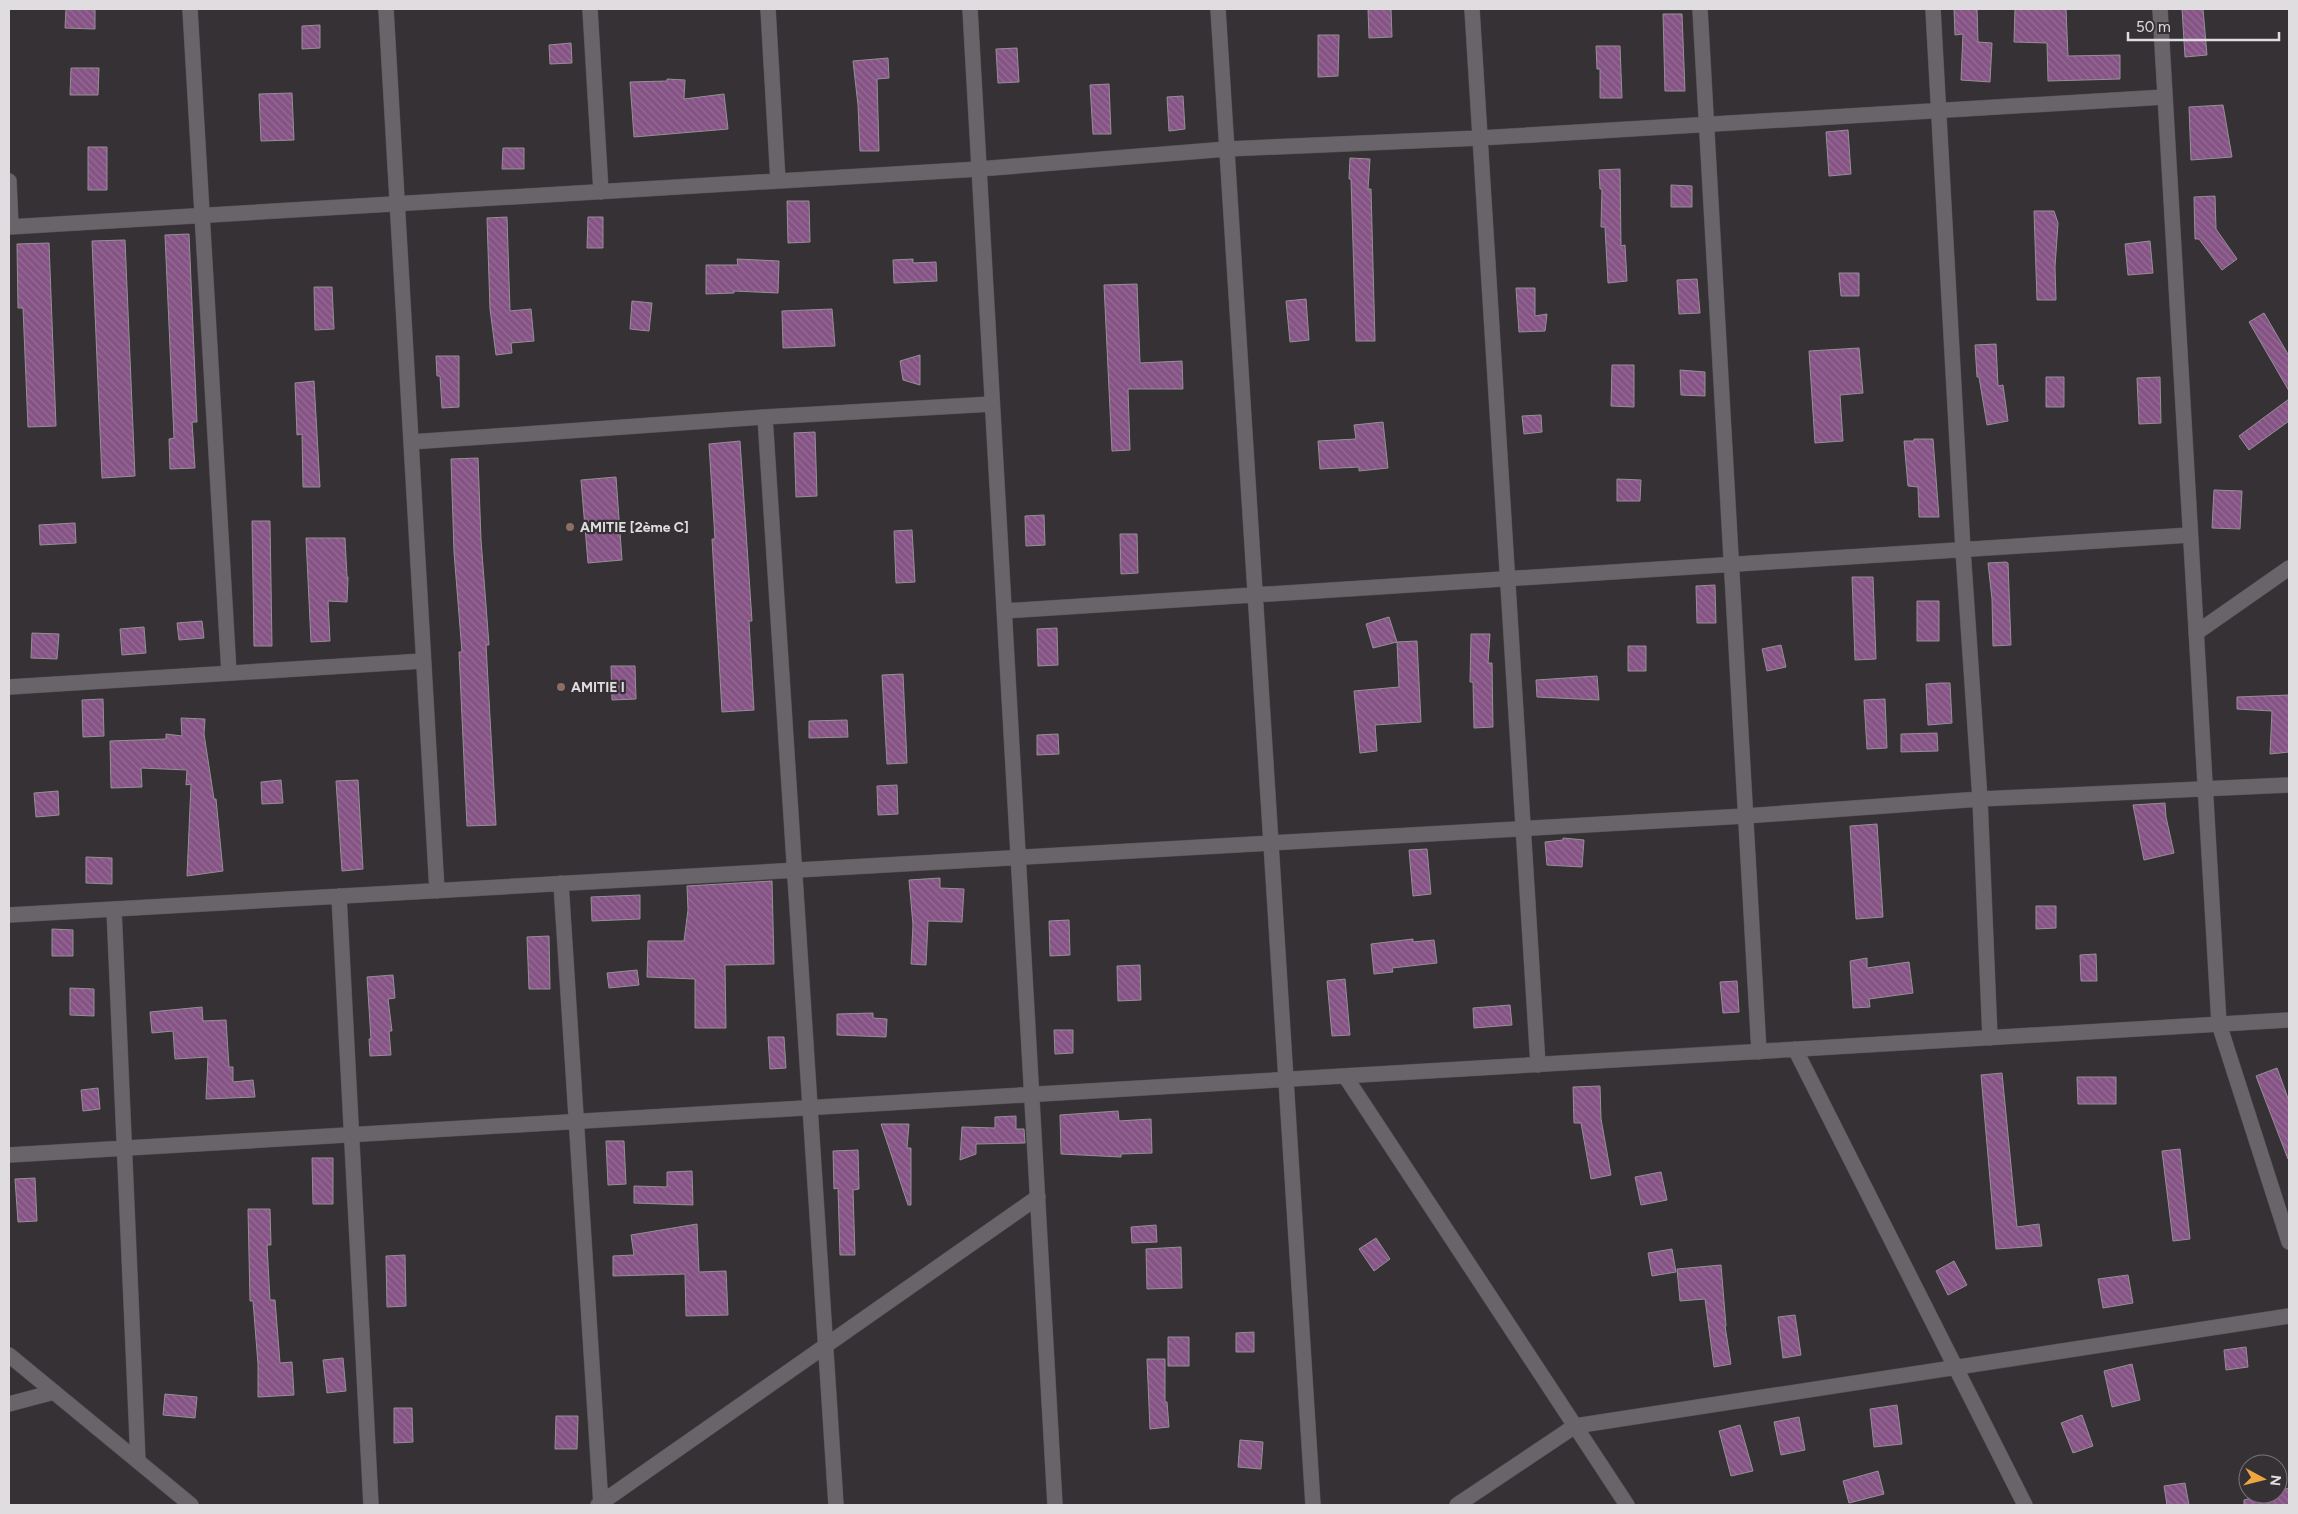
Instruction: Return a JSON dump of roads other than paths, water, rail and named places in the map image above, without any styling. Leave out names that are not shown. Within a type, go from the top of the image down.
[{"type":"street","points":[[190,9],[229,673]]},
{"type":"street","points":[[386,9],[437,891]]},
{"type":"street","points":[[590,9],[601,192]]},
{"type":"street","points":[[768,9],[778,181]]},
{"type":"street","points":[[970,9],[1055,1505]]},
{"type":"street","points":[[1218,9],[1314,1505]]},
{"type":"street","points":[[1472,9],[1538,1065]]},
{"type":"street","points":[[1700,9],[1759,1052]]},
{"type":"street","points":[[1933,9],[1963,550],[1980,799],[1990,1038]]},
{"type":"street","points":[[2160,9],[2219,1024],[2289,1242]]},
{"type":"street","points":[[9,181],[10,227],[979,169],[1227,150],[1480,138],[2165,97]]},
{"type":"street","points":[[411,442],[765,417],[992,404]]},
{"type":"street","points":[[765,417],[836,1505]]},
{"type":"street","points":[[1004,611],[2190,535]]},
{"type":"street","points":[[2196,633],[2289,568]]},
{"type":"street","points":[[9,687],[424,661]]},
{"type":"street","points":[[9,915],[1745,816],[1980,799],[2289,785]]},
{"type":"street","points":[[561,883],[600,1505]]},
{"type":"street","points":[[339,896],[371,1505]]},
{"type":"street","points":[[114,909],[138,1461]]},
{"type":"street","points":[[9,1156],[2289,1020]]},
{"type":"street","points":[[1794,1049],[2025,1505]]},
{"type":"street","points":[[1345,1076],[1627,1505]]},
{"type":"street","points":[[600,1505],[1038,1197]]},
{"type":"street","points":[[1457,1505],[1575,1426],[2289,1316]]},
{"type":"street","points":[[9,1355],[191,1505]]},
{"type":"street","points":[[9,1404],[54,1392]]},
{"type":"place","name":"AMITIE [2ème C]","points":[[570,527]]},
{"type":"place","name":"AMITIE I","points":[[561,687]]}]
